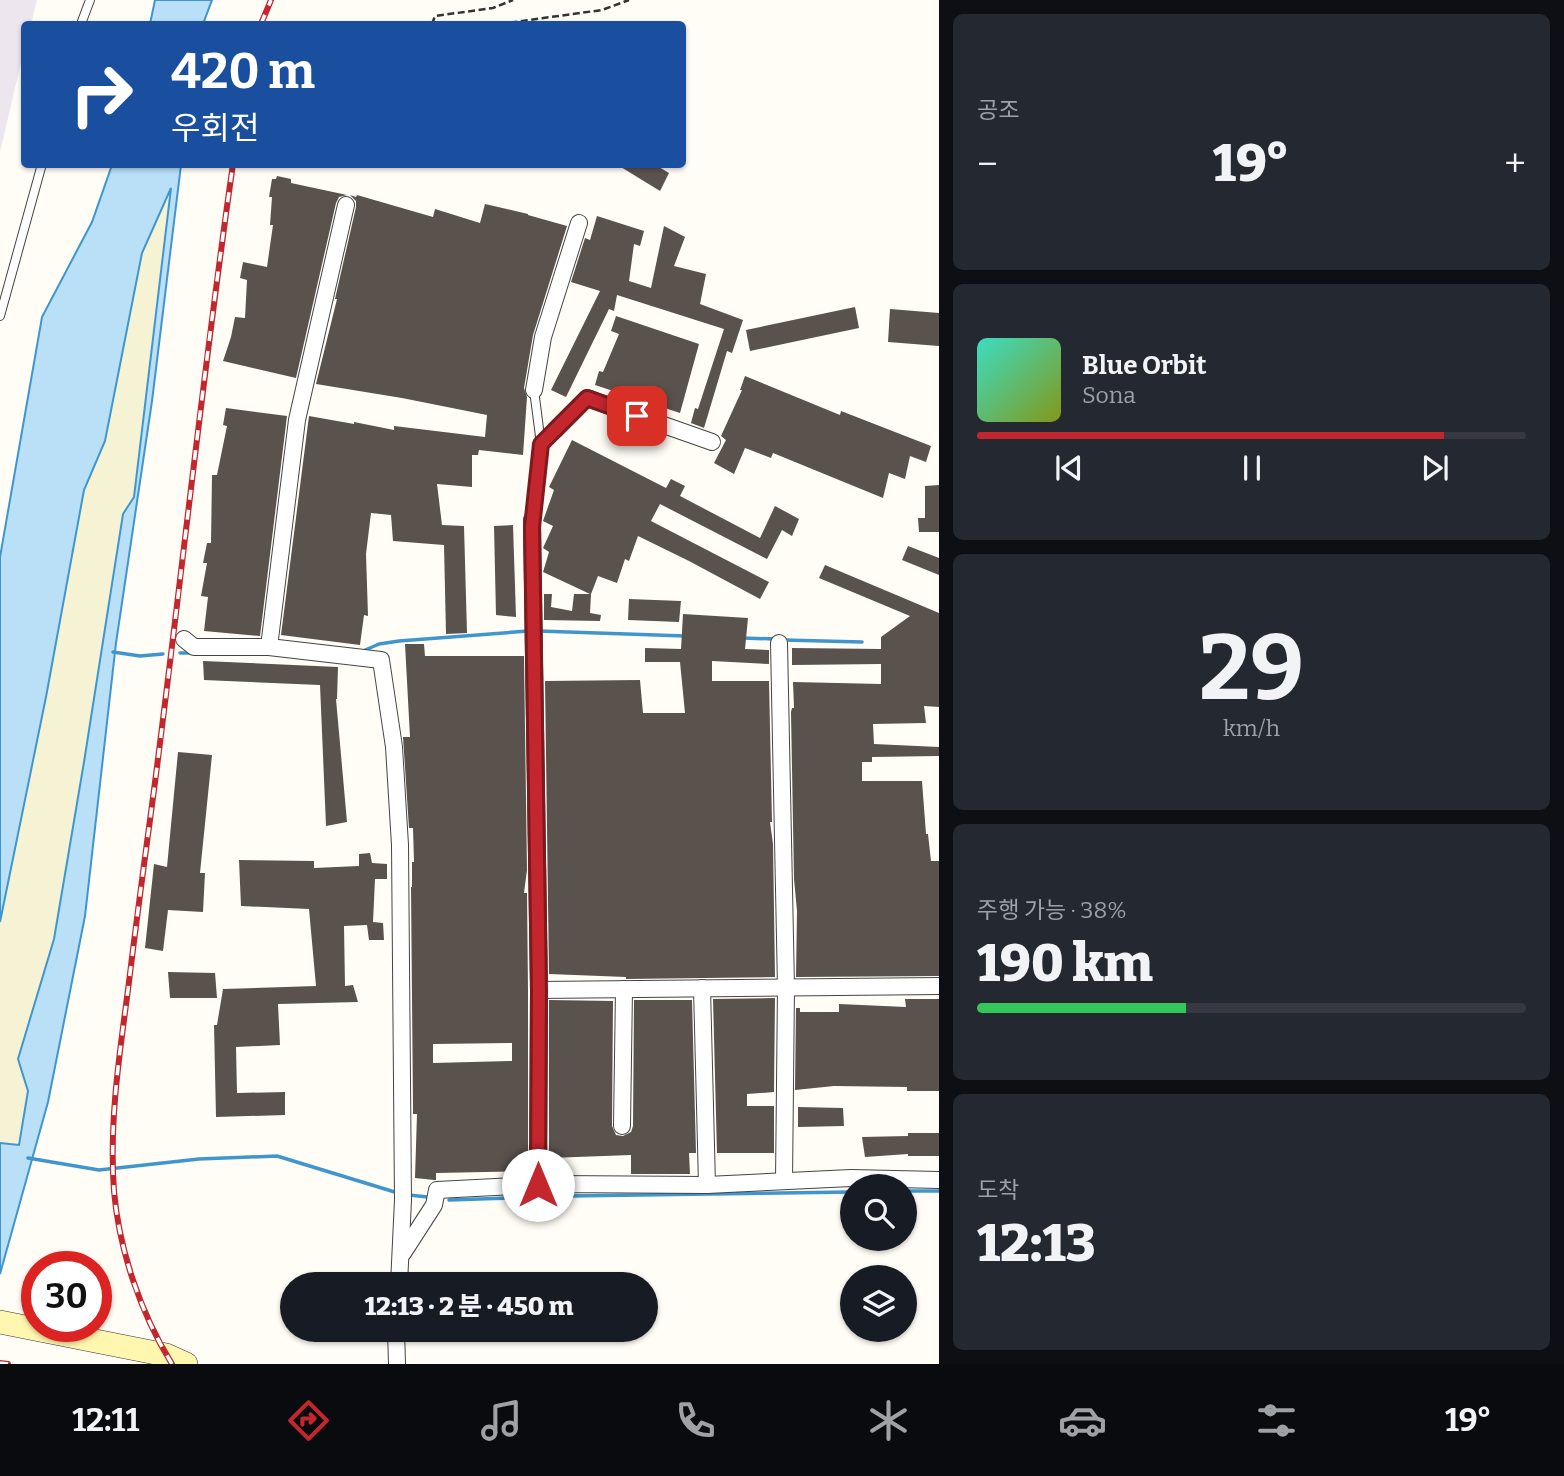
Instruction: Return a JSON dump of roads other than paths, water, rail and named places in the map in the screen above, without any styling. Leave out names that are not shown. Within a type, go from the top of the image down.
[{"type":"street","points":[[269,647],[297,420],[346,205]]},
{"type":"street","points":[[534,390],[543,337],[579,223]]},
{"type":"street","points":[[555,430],[587,398],[712,442]]},
{"type":"street","points":[[532,520],[539,990],[538,1185]]},
{"type":"street","points":[[184,639],[194,647],[269,647],[381,660],[394,747],[400,845],[403,1194],[399,1272]]},
{"type":"street","points":[[779,643],[786,987],[784,1181]]},
{"type":"street","points":[[539,990],[939,986]]},
{"type":"street","points":[[702,988],[707,1185]]},
{"type":"street","points":[[622,1126],[624,989]]},
{"type":"street","points":[[401,1255],[434,1205],[438,1190],[538,1185],[707,1185],[851,1178],[939,1180]]},
{"type":"street","points":[[3,1323],[166,1355],[186,1364]]},
{"type":"street","points":[[397,1342],[397,1364]]},
{"type":"lane","points":[[82,21],[90,0]]},
{"type":"lane","points":[[0,316],[41,168]]},
{"type":"lane","points":[[532,520],[541,444],[534,390]]},
{"type":"lane","points":[[541,444],[555,430]]},
{"type":"water","points":[[155,0],[212,0],[204,21],[151,21]]},
{"type":"water","points":[[111,168],[181,168],[152,401],[116,643],[85,916],[48,1102],[0,1274],[0,1143],[19,1145],[28,1091],[18,1059],[54,939],[123,514],[134,497],[171,188],[142,253],[105,441],[84,490],[46,697],[0,922],[0,557],[42,317],[92,222]]},
{"type":"waterway","points":[[363,651],[379,644],[399,641],[528,631]]},
{"type":"waterway","points":[[539,631],[685,636]]},
{"type":"waterway","points":[[742,638],[776,639]]},
{"type":"waterway","points":[[784,640],[862,642]]},
{"type":"waterway","points":[[113,652],[140,656],[163,654]]},
{"type":"waterway","points":[[180,653],[192,653]]},
{"type":"waterway","points":[[28,1158],[99,1170],[199,1159],[277,1156],[398,1193]]},
{"type":"waterway","points":[[917,1191],[939,1191]]},
{"type":"waterway","points":[[449,1200],[840,1192]]},
{"type":"waterway","points":[[409,1195],[428,1197]]},
{"type":"railway","points":[[262,21],[271,0]]},
{"type":"railway","points":[[172,1364],[141,1303],[126,1258],[114,1191],[114,1116],[121,1040],[232,168]]},
{"type":"railway","points":[[0,1363],[8,1364]]}]
